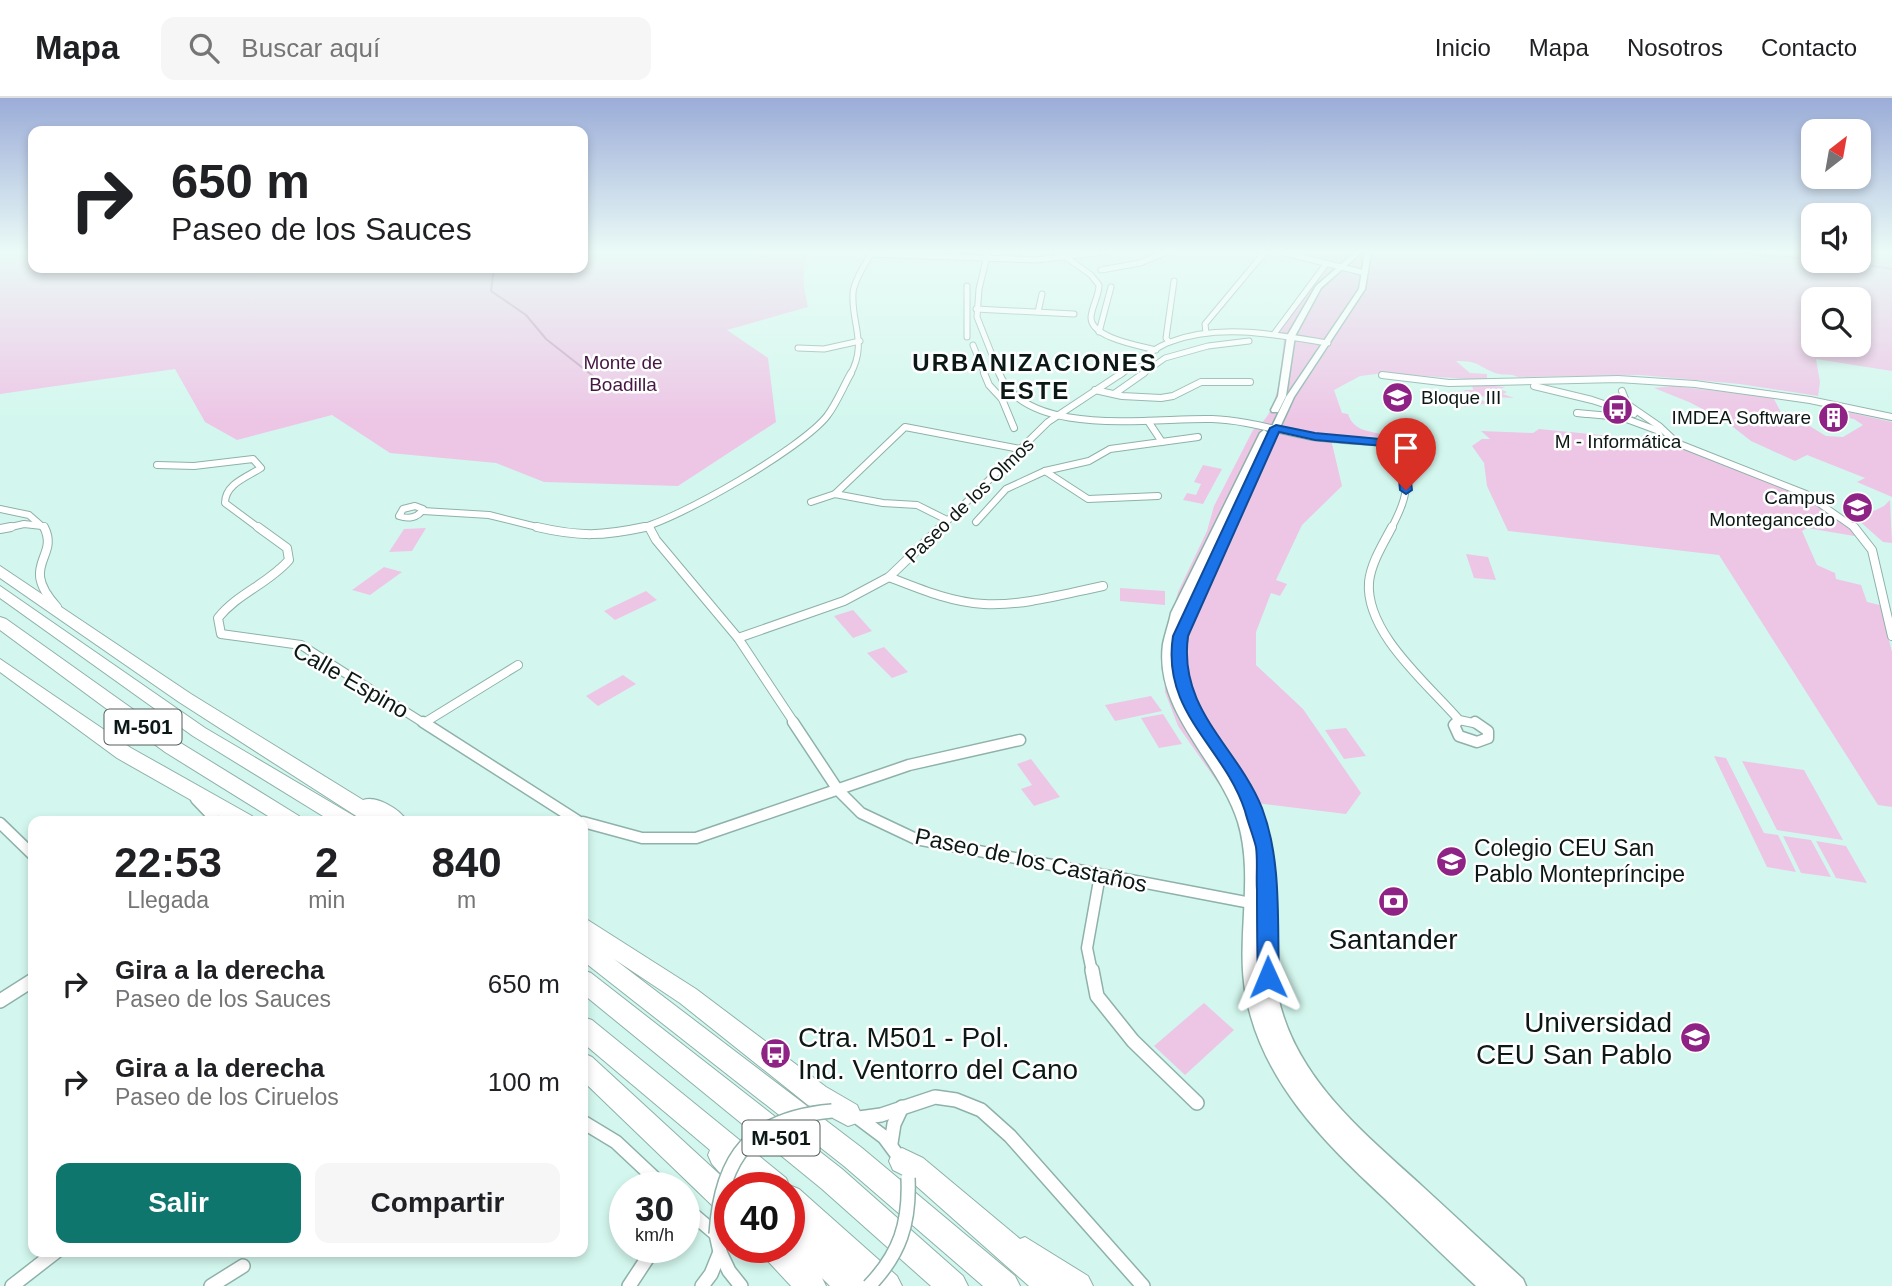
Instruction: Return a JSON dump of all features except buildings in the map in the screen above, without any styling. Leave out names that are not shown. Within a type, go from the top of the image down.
[{"type":"highway","points":[[0,571],[185,698],[372,816]]},
{"type":"highway","name":"M-501","points":[[0,591],[199,732],[339,816]]},
{"type":"highway","name":"M-501","points":[[0,622],[172,747],[284,816]]},
{"type":"highway","points":[[0,652],[41,694]]},
{"type":"highway","points":[[0,664],[124,753],[236,816]]},
{"type":"highway","points":[[309,774],[388,816]]},
{"type":"highway","points":[[588,929],[688,996],[817,1097],[847,1114]]},
{"type":"highway","points":[[588,952],[853,1157],[1005,1286]]},
{"type":"highway","name":"M-501","points":[[588,984],[832,1179],[953,1286]]},
{"type":"highway","name":"M-501","points":[[588,1032],[757,1172]]},
{"type":"highway","points":[[588,1070],[714,1188]]},
{"type":"highway","points":[[696,1121],[711,1145],[737,1172]]},
{"type":"highway","points":[[900,1161],[914,1167],[978,1220],[1050,1286]]},
{"type":"highway","points":[[805,1213],[887,1286]]},
{"type":"highway","points":[[978,1220],[1078,1286]]},
{"type":"highway","points":[[805,1241],[851,1286]]},
{"type":"highway","points":[[789,1263],[811,1286]]},
{"type":"street","points":[[423,511],[488,515],[586,537],[630,532],[649,526],[715,495],[802,438],[827,416],[856,364],[860,341],[855,307]]},
{"type":"street","points":[[967,337],[968,307]]},
{"type":"street","points":[[1038,312],[1039,307]]},
{"type":"street","points":[[1094,307],[1090,319],[1099,332],[1156,350]]},
{"type":"street","points":[[1099,332],[1106,307]]},
{"type":"street","points":[[1169,342],[1166,338],[1170,307]]},
{"type":"street","points":[[1206,334],[1205,324],[1219,307]]},
{"type":"street","points":[[1274,334],[1294,307]]},
{"type":"street","points":[[1307,307],[1291,337],[1282,396],[1271,427],[1187,616],[1178,651],[1181,680],[1197,718],[1236,773],[1258,821],[1265,849],[1253,990],[1259,1022],[1281,1070],[1325,1130],[1490,1286]]},
{"type":"street","points":[[1271,427],[1350,307]]},
{"type":"street","points":[[1074,314],[976,309],[981,327],[1009,390],[1039,409],[1079,419],[1117,423],[1199,418],[1326,437],[1386,439],[1404,469],[1406,490],[1401,511],[1370,575],[1369,598],[1384,632],[1460,720]]},
{"type":"street","points":[[967,327],[981,327]]},
{"type":"street","name":"Paseo de los Olmos","points":[[738,638],[844,601],[889,577],[1057,414],[1169,342],[1206,334],[1274,334],[1328,343]]},
{"type":"street","points":[[798,348],[824,349],[860,341]]},
{"type":"street","points":[[1114,394],[1165,358],[1208,346],[1249,341]]},
{"type":"street","points":[[973,345],[989,385],[998,393],[1014,428]]},
{"type":"street","points":[[1382,375],[1449,383],[1580,380],[1676,382],[1767,392],[1892,417]]},
{"type":"street","points":[[1580,380],[1573,385],[1592,400],[1623,394],[1640,384],[1676,382]]},
{"type":"street","points":[[1592,380],[1611,384],[1623,394],[1627,404],[1682,446],[1806,494],[1857,529],[1872,550],[1892,636]]},
{"type":"street","points":[[1095,390],[1161,398],[1173,396],[1200,382],[1250,383]]},
{"type":"street","points":[[1515,383],[1592,400],[1655,423]]},
{"type":"street","points":[[998,393],[1009,390]]},
{"type":"street","points":[[1580,393],[1604,399]]},
{"type":"street","points":[[1592,400],[1584,413],[1621,417],[1666,433]]},
{"type":"street","points":[[1069,406],[1071,413],[1079,419]]},
{"type":"street","name":"Paseo de los Olmos","points":[[1039,409],[1069,406]]},
{"type":"street","name":"Paseo de los Olmos","points":[[1039,409],[1048,415],[1048,422]]},
{"type":"street","name":"Paseo de los Olmos","points":[[1048,422],[1079,419]]},
{"type":"street","points":[[1148,421],[1162,442]]},
{"type":"street","points":[[811,502],[835,494],[905,427],[1020,449]]},
{"type":"street","points":[[976,522],[1006,489],[1045,471],[1089,461],[1110,449],[1198,437]]},
{"type":"street","name":"Calle Espino","points":[[157,465],[178,469],[253,459],[261,468],[227,489],[224,495],[225,503],[287,548],[289,559],[281,571],[240,594],[225,607],[218,618],[221,634],[258,643],[282,641],[300,645],[572,816]]},
{"type":"street","points":[[1045,471],[1088,499],[1158,496]]},
{"type":"street","points":[[835,494],[883,503],[917,505],[947,520]]},
{"type":"street","points":[[966,502],[989,507]]},
{"type":"street","points":[[4,509],[30,516],[40,521],[44,527],[49,539],[39,569],[39,582],[45,594],[62,612]]},
{"type":"street","points":[[0,528],[12,519],[12,514],[4,509]]},
{"type":"street","points":[[0,528],[24,524],[44,527]]},
{"type":"street","name":"Paseo de los Castaños","points":[[649,526],[653,537],[738,638],[838,790],[861,813],[916,839],[1261,905]]},
{"type":"street","points":[[630,532],[653,537]]},
{"type":"street","name":"Paseo de los Olmos","points":[[889,577],[944,598],[971,603],[1005,604],[1103,586]]},
{"type":"street","name":"Calle Espino","points":[[424,723],[518,665]]},
{"type":"street","name":"Calle Espino","points":[[588,823],[642,838],[696,838],[909,765],[1020,740]]},
{"type":"street","points":[[191,791],[214,816]]},
{"type":"street","points":[[0,823],[28,850]]},
{"type":"street","points":[[1100,875],[1087,948],[1097,996],[1132,1041],[1198,1103]]},
{"type":"street","points":[[1261,905],[1269,993],[1275,1018],[1297,1067],[1336,1120],[1517,1286]]},
{"type":"street","points":[[0,1001],[28,983]]},
{"type":"street","points":[[727,1172],[738,1153],[758,1133],[781,1119],[807,1111],[874,1118],[921,1100],[944,1097],[965,1103],[986,1114],[1143,1286]]},
{"type":"street","points":[[869,1286],[887,1269],[904,1240],[911,1208],[894,1124],[902,1107]]},
{"type":"street","points":[[847,1114],[876,1128],[900,1161]]},
{"type":"street","points":[[588,1125],[616,1142],[644,1172]]},
{"type":"street","points":[[700,1220],[714,1232]]},
{"type":"street","points":[[12,1286],[49,1257]]},
{"type":"street","points":[[629,1286],[644,1263]]},
{"type":"street","points":[[702,1286],[716,1263]]},
{"type":"street","points":[[725,1263],[741,1286]]},
{"type":"street","points":[[211,1286],[243,1266]]},
{"type":"green space","name":"Monte de Boadilla","points":[[0,307],[806,307],[727,330],[768,358],[776,422],[678,486],[544,482],[496,463],[390,453],[332,415],[237,440],[205,422],[175,369],[0,394]]},
{"type":"green space","points":[[1291,307],[1801,307],[1801,357],[1871,357],[1871,307],[1892,307],[1892,371],[1816,359],[1820,382],[1818,396],[1740,384],[1640,375],[1518,377],[1498,374],[1464,361],[1456,361],[1470,373],[1487,374],[1487,378],[1494,381],[1384,373],[1360,376],[1334,390],[1342,413],[1348,414],[1353,423],[1361,429],[1382,434],[1381,437],[1330,435],[1342,486],[1302,525],[1276,580],[1287,584],[1280,596],[1271,593],[1256,632],[1256,665],[1303,709],[1361,793],[1346,814],[1230,800],[1178,726],[1165,692],[1163,645],[1178,592],[1207,531],[1214,506],[1253,430],[1269,413],[1274,402],[1284,340],[1274,333]]},
{"type":"green space","points":[[1472,384],[1505,387],[1500,389],[1507,392],[1503,394],[1514,398],[1474,396],[1487,403],[1466,407],[1455,404],[1449,392],[1467,393],[1464,390],[1473,390]]},
{"type":"green space","points":[[1672,386],[1773,397],[1785,420],[1799,426],[1808,425],[1826,436],[1843,437],[1863,425],[1854,419],[1832,415],[1830,408],[1892,422],[1892,497],[1857,482],[1865,478],[1807,455],[1795,461],[1751,441],[1724,420],[1654,388]]},
{"type":"green space","points":[[1539,429],[1641,439],[1679,447],[1810,498],[1860,537],[1807,528],[1802,531],[1817,565],[1835,573],[1836,579],[1861,585],[1867,602],[1880,605],[1892,652],[1892,807],[1878,805],[1719,555],[1508,531],[1487,486],[1484,463],[1472,446],[1482,439],[1490,439],[1481,431],[1533,433]]},
{"type":"green space","points":[[1203,465],[1222,469],[1203,504],[1183,500],[1187,493],[1196,495],[1201,484],[1194,482]]},
{"type":"green space","points":[[1890,500],[1892,543],[1883,542],[1857,519],[1884,506]]},
{"type":"green space","points":[[426,528],[412,551],[389,552],[404,529]]},
{"type":"green space","points":[[1466,554],[1488,557],[1496,580],[1474,578]]},
{"type":"green space","points":[[384,567],[402,572],[370,595],[352,590]]},
{"type":"green space","points":[[1120,588],[1165,591],[1165,605],[1120,601]]},
{"type":"green space","points":[[646,591],[657,600],[615,620],[604,611]]},
{"type":"green space","points":[[853,610],[872,631],[853,638],[834,616]]},
{"type":"green space","points":[[884,647],[908,672],[892,678],[867,653]]},
{"type":"green space","points":[[623,675],[636,684],[598,706],[586,696]]},
{"type":"green space","points":[[1151,696],[1162,711],[1115,721],[1105,705]]},
{"type":"green space","points":[[1163,714],[1182,744],[1159,748],[1141,718]]},
{"type":"green space","points":[[1346,728],[1366,756],[1344,759],[1325,730]]},
{"type":"green space","points":[[1714,756],[1726,758],[1764,833],[1778,835],[1796,872],[1767,867]]},
{"type":"green space","points":[[1031,759],[1060,797],[1034,806],[1021,789],[1032,785],[1017,764]]},
{"type":"green space","points":[[1742,761],[1804,770],[1843,840],[1777,830]]},
{"type":"green space","points":[[1783,836],[1811,840],[1831,877],[1801,873]]},
{"type":"green space","points":[[1816,841],[1846,846],[1867,883],[1836,878]]},
{"type":"green space","points":[[1204,1003],[1234,1030],[1185,1075],[1154,1046]]},
{"type":"waterway","points":[[515,307],[526,315],[546,339],[593,376]]},
{"type":"place","name":"Bloque III","points":[[1398,397]]},
{"type":"place","name":"M - Informática","points":[[1618,410]]},
{"type":"place","name":"IMDEA Software","points":[[1834,417]]},
{"type":"place","name":"Campus Montegancedo","points":[[1858,508]]},
{"type":"place","name":"Colegio CEU San Pablo Montepríncipe","points":[[1451,861]]},
{"type":"place","name":"Santander","points":[[1393,902]]},
{"type":"place","name":"Universidad CEU San Pablo","points":[[1695,1038]]},
{"type":"place","name":"Ctra. M501 - Pol. Ind. Ventorro del Cano","points":[[775,1053]]},
{"type":"district","name":"URBANIZACIONES ESTE","points":[[1035,377]]},
{"type":"route","points":[[1268,977],[1268,870],[1258,821],[1236,773],[1197,718],[1187,699],[1181,680],[1178,651],[1181,636],[1187,616],[1276,428],[1315,437],[1387,443],[1396,452],[1404,469],[1406,490]]}]
